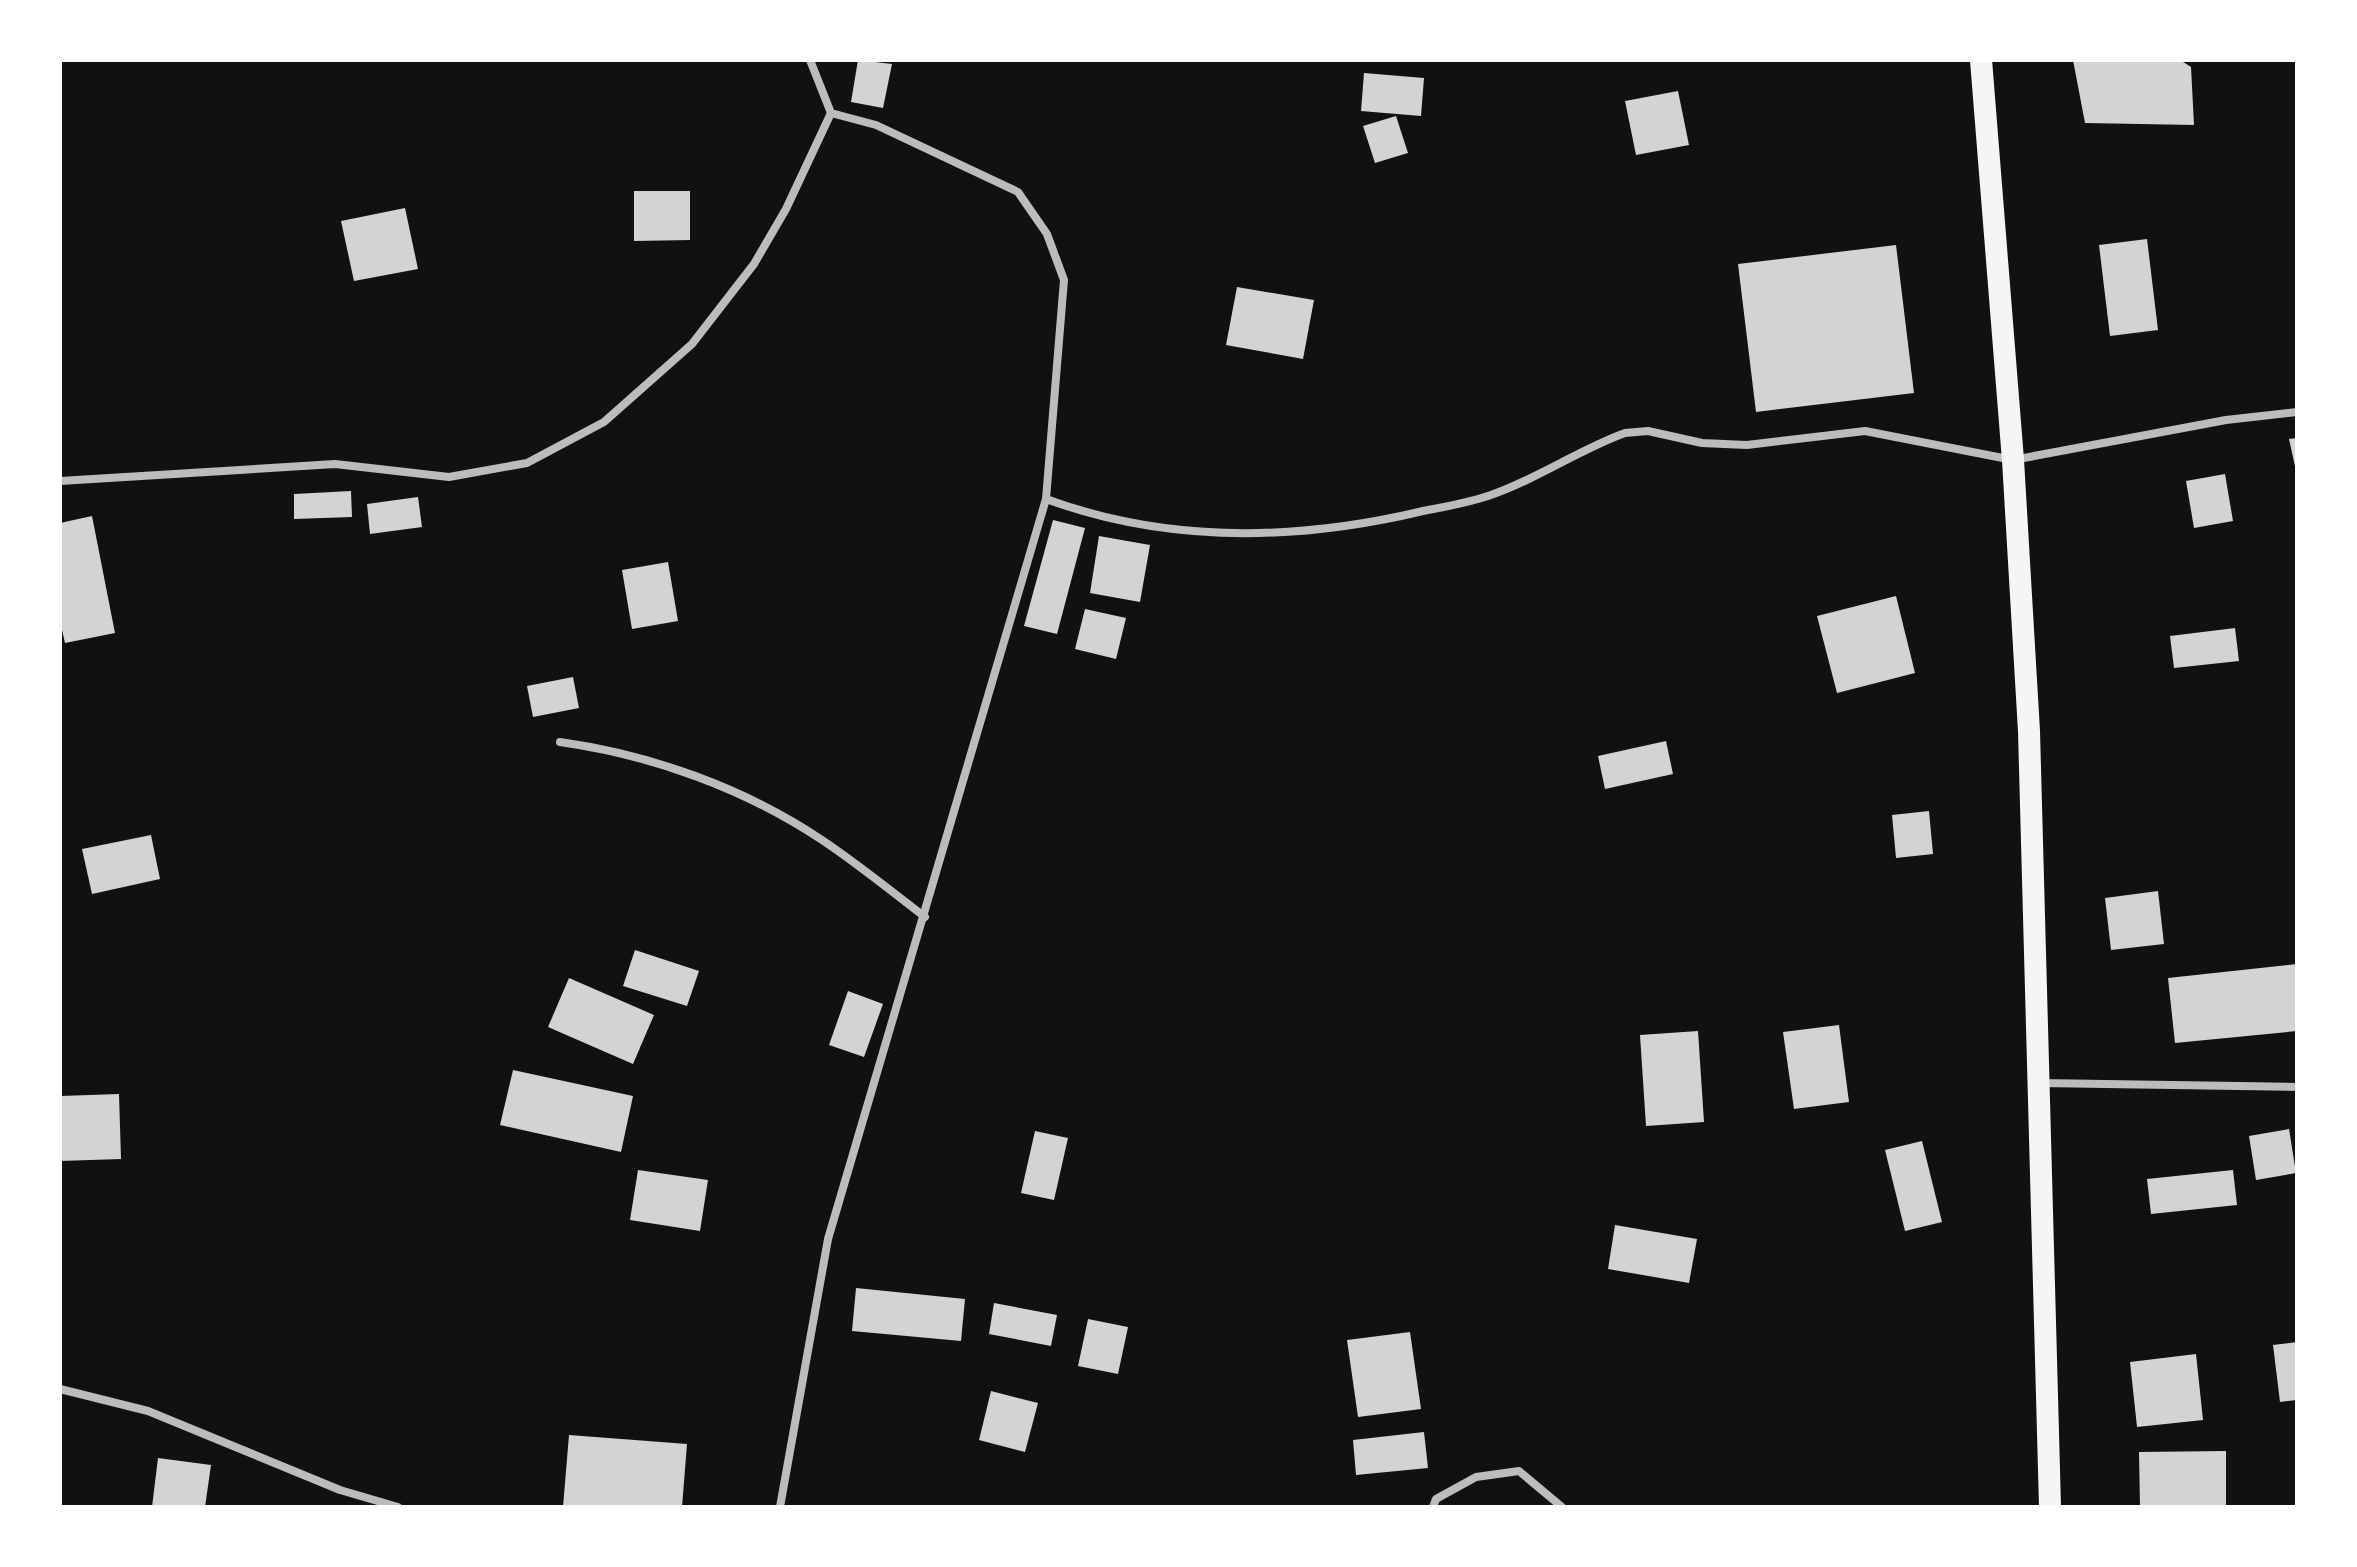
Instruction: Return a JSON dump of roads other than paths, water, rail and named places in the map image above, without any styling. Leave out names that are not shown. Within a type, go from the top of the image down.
[{"type":"highway","points":[[1981,60],[2013,460],[2029,731],[2050,1507]]},
{"type":"street","points":[[60,481],[335,464],[449,477],[527,463],[604,422],[692,344],[754,264],[786,209],[831,113],[810,60]]},
{"type":"street","points":[[780,1507],[828,1239],[1046,499],[1064,280],[1047,234],[1018,192],[876,125],[831,113]]},
{"type":"street","points":[[1046,499],[1086,513],[1170,529],[1303,533],[1373,523],[1485,497],[1625,433],[1648,431],[1702,443],[1747,445],[1865,431],[2013,460],[2226,420],[2297,412]]},
{"type":"street","points":[[560,742],[622,751],[720,785],[820,839],[925,917]]},
{"type":"street","points":[[2039,1083],[2297,1087]]},
{"type":"street","points":[[60,1389],[148,1411],[340,1490],[398,1507]]},
{"type":"street","points":[[1433,1507],[1436,1499],[1476,1477],[1519,1471],[1562,1507]]}]
